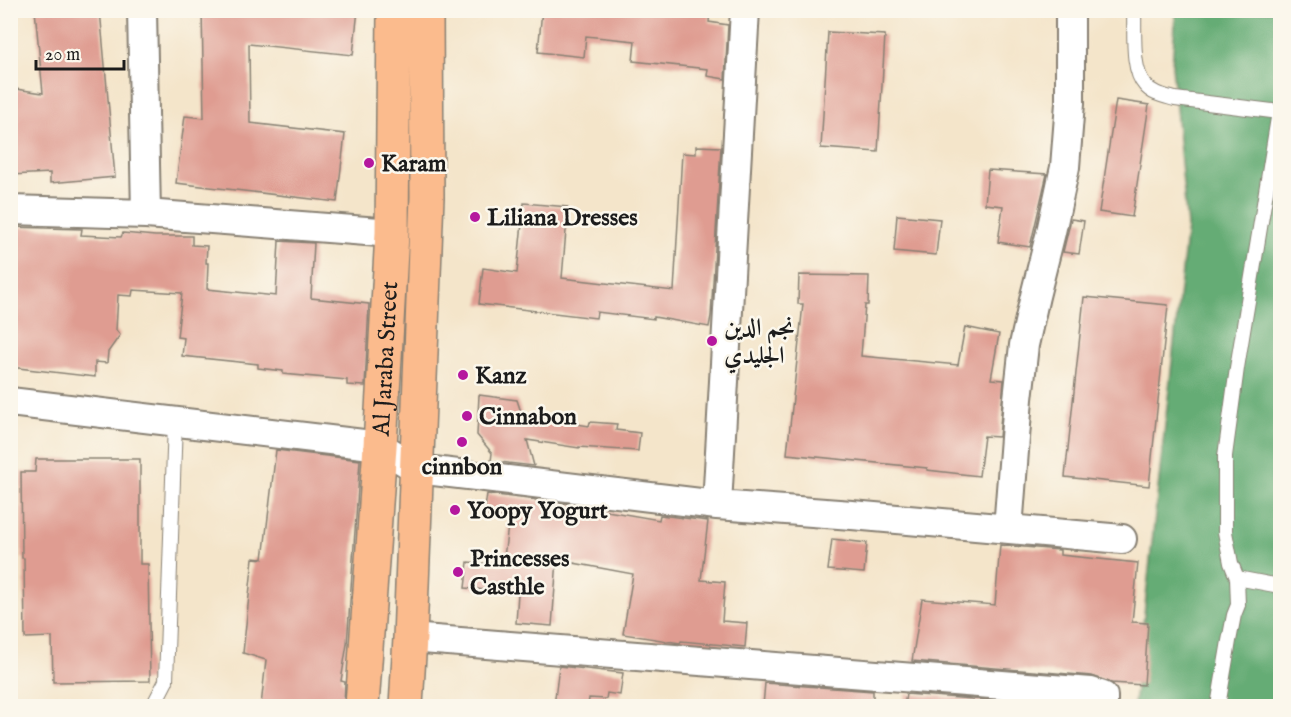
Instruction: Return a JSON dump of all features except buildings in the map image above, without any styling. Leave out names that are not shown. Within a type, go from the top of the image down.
[{"type":"main road","name":"Al Jaraba Street","points":[[362,706],[392,233],[394,10]]},
{"type":"main road","name":"Al Jaraba Street","points":[[406,706],[427,197],[426,10]]},
{"type":"street","points":[[142,10],[146,214]]},
{"type":"street","points":[[717,504],[744,10]]},
{"type":"street","points":[[1008,529],[1024,345],[1052,232],[1065,167],[1070,104],[1070,10]]},
{"type":"street","points":[[10,210],[146,214],[392,233]]},
{"type":"street","points":[[10,402],[380,446],[417,470],[717,504],[1122,539]]},
{"type":"street","points":[[410,638],[1091,692],[1103,696],[1103,706]]},
{"type":"lane","points":[[1134,10],[1136,62],[1143,84],[1151,91],[1175,99],[1280,112],[1237,368],[1225,456],[1225,532],[1231,563],[1237,578],[1238,605],[1234,615],[1218,706]]},
{"type":"lane","points":[[153,706],[166,681],[175,422]]},
{"type":"lane","points":[[1237,578],[1281,586]]},
{"type":"green space","points":[[1176,11],[1280,11],[1280,706],[1134,706],[1187,226],[1172,65]]},
{"type":"place","name":"Karam","points":[[369,163]]},
{"type":"place","name":"Liliana Dresses","points":[[475,217]]},
{"type":"place","name":"نجم الدين الجليدي","points":[[712,341]]},
{"type":"place","name":"Kanz","points":[[463,375]]},
{"type":"place","name":"Cinnabon","points":[[467,416]]},
{"type":"place","name":"cinnbon","points":[[462,442]]},
{"type":"place","name":"Yoopy Yogurt","points":[[455,510]]},
{"type":"place","name":"Princesses Casthle","points":[[458,572]]}]
